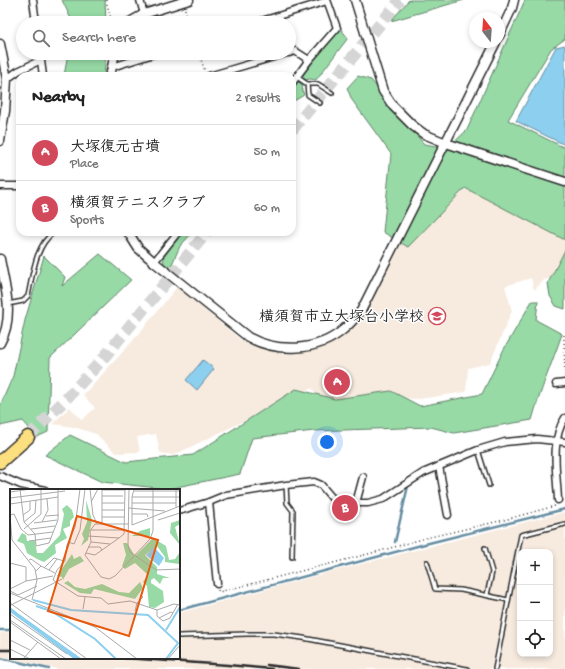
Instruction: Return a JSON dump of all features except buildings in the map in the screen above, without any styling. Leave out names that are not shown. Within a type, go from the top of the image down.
[{"type":"highway","points":[[0,455],[27,435],[0,462]]},
{"type":"street","points":[[33,0],[35,16]]},
{"type":"street","points":[[140,0],[144,14]]},
{"type":"street","points":[[277,16],[327,0],[337,28],[309,60],[297,77]]},
{"type":"street","points":[[355,0],[383,91],[393,106],[412,125],[424,134],[446,143],[565,182]]},
{"type":"street","points":[[505,23],[514,0]]},
{"type":"street","points":[[140,16],[180,2]]},
{"type":"street","points":[[0,44],[7,79],[0,141]]},
{"type":"street","points":[[130,236],[138,248],[154,262],[248,337],[259,343],[275,347],[294,348],[328,340],[344,330],[361,311],[493,48]]},
{"type":"street","points":[[296,52],[309,60]]},
{"type":"street","points":[[7,79],[18,70],[41,60],[42,72]]},
{"type":"street","points":[[111,72],[114,60]]},
{"type":"street","points":[[112,67],[134,60]]},
{"type":"street","points":[[221,72],[263,60]]},
{"type":"street","points":[[0,186],[16,186]]},
{"type":"street","points":[[154,262],[175,236]]},
{"type":"street","points":[[0,259],[9,313],[4,337],[0,343]]},
{"type":"street","points":[[0,314],[9,313]]},
{"type":"street","points":[[556,384],[565,383]]},
{"type":"street","points":[[559,502],[555,441],[560,424],[565,418]]},
{"type":"street","points":[[180,510],[209,502],[226,495],[314,482],[320,485],[332,498],[368,504],[383,499],[424,473],[478,450],[505,442],[537,439],[565,442]]},
{"type":"street","points":[[439,466],[448,515]]},
{"type":"street","points":[[0,476],[21,487],[37,489]]},
{"type":"street","points":[[356,503],[363,477]]},
{"type":"street","points":[[209,502],[217,584]]},
{"type":"lane","points":[[297,77],[307,84],[318,84],[332,93]]},
{"type":"lane","points":[[307,84],[308,95],[320,103]]},
{"type":"lane","points":[[8,304],[23,301],[28,296],[41,246],[49,236]]},
{"type":"lane","points":[[478,450],[489,485]]},
{"type":"lane","points":[[286,485],[287,503],[293,511],[292,557]]},
{"type":"lane","points":[[495,669],[521,535],[565,524]]},
{"type":"lane","points":[[485,548],[492,572],[487,595]]},
{"type":"lane","points":[[427,562],[435,589],[461,590],[508,600]]},
{"type":"lane","points":[[180,636],[247,634],[280,635],[468,669]]},
{"type":"path","points":[[106,0],[110,16]]},
{"type":"path","points":[[180,2],[186,16]]},
{"type":"path","points":[[201,60],[206,72]]},
{"type":"path","points":[[564,335],[565,383]]},
{"type":"path","points":[[217,584],[219,592],[426,538],[504,520],[559,502]]},
{"type":"shaded area","name":"横須賀市立大塚台小学校","points":[[431,184],[448,195],[475,187],[565,236],[565,258],[555,277],[544,280],[534,290],[531,278],[505,286],[512,311],[490,363],[468,368],[466,392],[419,399],[378,397],[328,410],[312,388],[174,455],[160,453],[156,434],[137,437],[140,452],[116,453],[96,434],[74,427],[52,424],[70,407],[82,420],[95,408],[83,395],[131,343],[177,287],[241,340],[281,353],[317,350],[344,335],[361,320]]},
{"type":"shaded area","points":[[565,512],[565,669],[57,669],[0,657],[0,633],[10,632],[10,659],[180,659],[180,613],[326,573]]},
{"type":"green space","points":[[62,0],[105,0],[106,16],[70,16]]},
{"type":"green space","points":[[409,0],[464,0],[391,21]]},
{"type":"green space","points":[[525,0],[565,0],[565,39],[551,49],[508,120],[565,148],[565,240],[465,188],[408,247],[383,232],[391,154],[352,100],[347,88],[358,76],[371,80],[424,144],[448,148],[467,130],[504,48],[505,48],[505,45]]},
{"type":"green space","points":[[340,28],[348,38],[316,80],[306,80],[303,78],[303,75]]},
{"type":"green space","points":[[67,60],[105,60],[104,72],[65,72]]},
{"type":"green space","points":[[299,82],[303,86],[302,89],[304,95],[296,100],[296,83]]},
{"type":"green space","points":[[180,236],[189,236],[180,246],[172,264],[168,267],[164,264],[163,258]]},
{"type":"green space","points":[[565,250],[565,309],[556,306],[550,296],[548,283]]},
{"type":"green space","points":[[100,254],[131,280],[50,358],[48,432],[37,437],[23,421],[0,426],[0,406],[13,376],[25,320],[44,256],[65,277],[62,286]]},
{"type":"green space","points":[[532,301],[538,301],[536,320],[562,334],[532,420],[454,433],[431,427],[314,431],[252,438],[240,474],[167,489],[102,482],[45,455],[70,435],[126,462],[193,455],[296,389],[335,399],[391,391],[420,406],[482,394],[504,349]]},
{"type":"water","points":[[565,45],[565,145],[516,121],[556,47]]},
{"type":"water","points":[[203,360],[214,369],[197,390],[186,380]]},
{"type":"waterway","points":[[395,542],[408,486]]},
{"type":"waterway","points":[[180,610],[425,544],[565,509]]},
{"type":"waterway","points":[[0,630],[10,630]]},
{"type":"waterway","points":[[0,658],[49,669]]},
{"type":"tunnel","points":[[296,125],[400,0]]},
{"type":"tunnel","points":[[28,437],[101,361],[204,236]]},
{"type":"railway","points":[[0,650],[10,650]]},
{"type":"railway","points":[[139,659],[272,669]]},
{"type":"railway","points":[[267,665],[299,669]]},
{"type":"place","name":"横須賀市立大塚台小学校","points":[[437,316]]},
{"type":"place","name":"大塚復元古墳","points":[[337,382]]},
{"type":"place","name":"横須賀テニスクラブ","points":[[345,508]]}]
